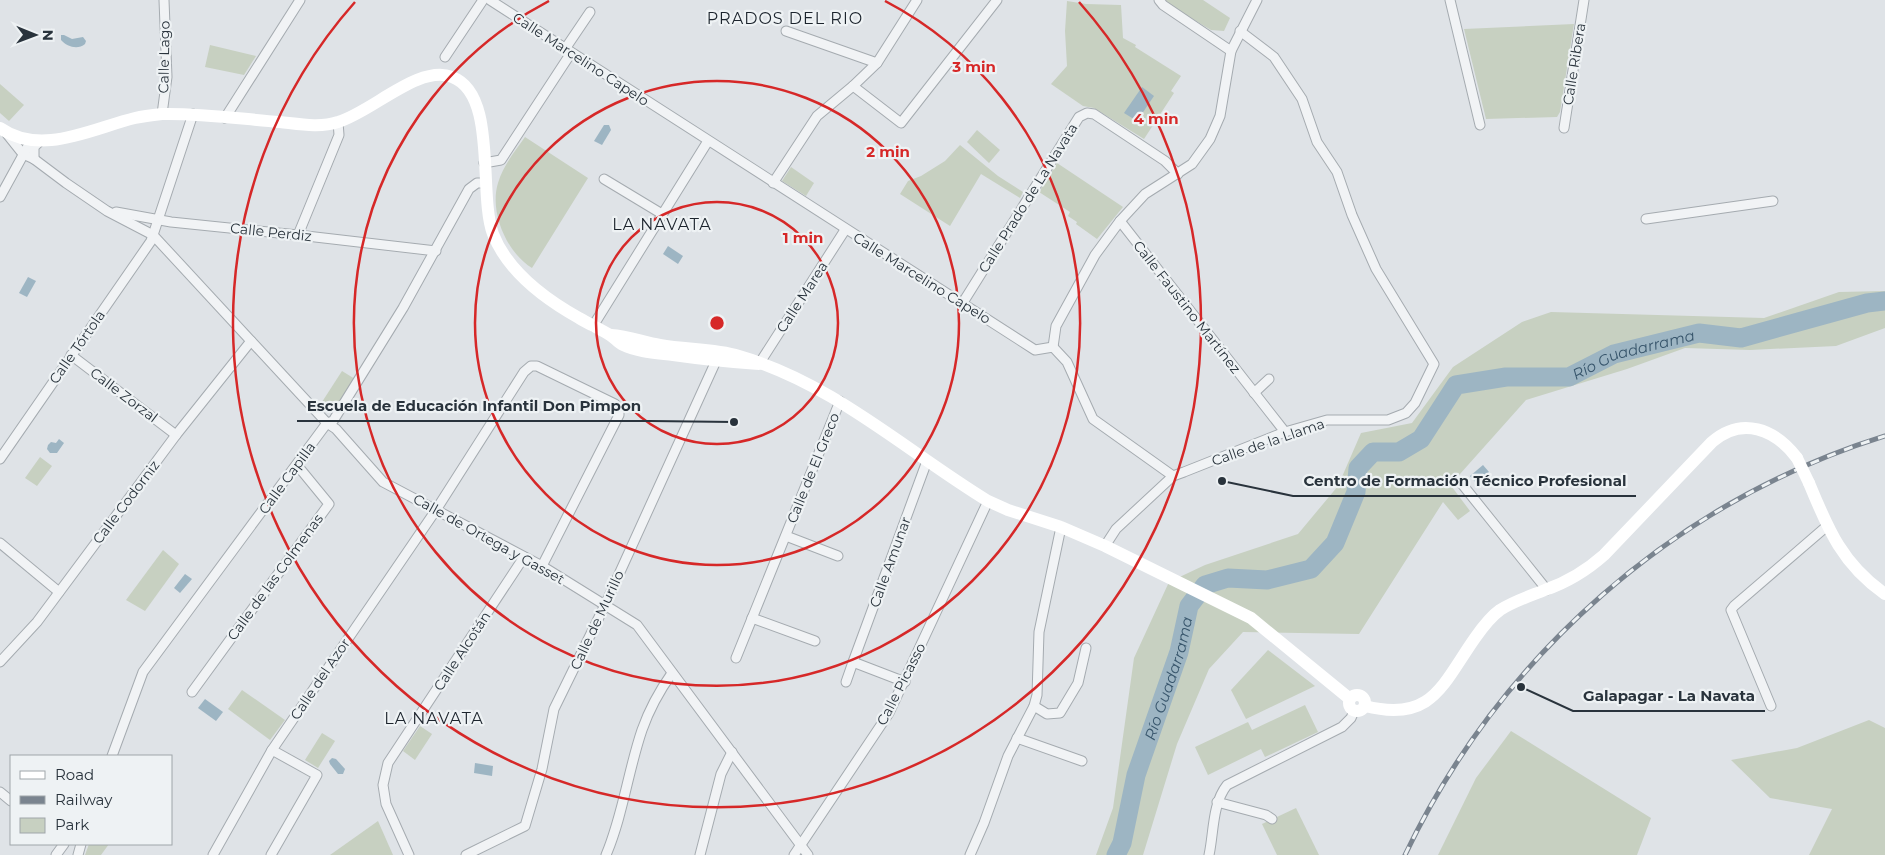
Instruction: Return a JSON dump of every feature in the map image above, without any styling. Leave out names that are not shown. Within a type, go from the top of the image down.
[{"type":"main road","points":[[2,129],[25,146],[40,140],[66,138],[136,118],[162,114],[193,114],[327,125],[368,109],[421,77],[434,74],[446,75],[458,79],[464,84],[477,102],[481,117],[489,217],[493,234],[504,254],[518,272],[563,308],[611,335],[622,344],[650,352],[716,361],[759,364]]},
{"type":"main road","points":[[611,335],[665,345],[719,351],[740,356],[807,383],[840,401],[988,501],[1008,510],[1061,527],[1104,546],[1251,618],[1350,699],[1359,695],[1365,701],[1359,709]]},
{"type":"main road","points":[[622,344],[650,347],[665,345],[678,351],[712,355],[716,361]]},
{"type":"main road","points":[[716,361],[740,356]]},
{"type":"main road","points":[[1359,709],[1396,711],[1409,709],[1428,700],[1440,689],[1482,628],[1495,614],[1512,604],[1571,579],[1596,562],[1712,442],[1725,434],[1742,429],[1765,431],[1783,441],[1797,458],[1836,543],[1852,565],[1885,594]]},
{"type":"street","name":"Calle Lago","points":[[162,114],[167,77],[164,0]]},
{"type":"street","points":[[225,118],[300,0]]},
{"type":"street","points":[[445,57],[483,0]]},
{"type":"street","name":"Calle Marcelino Capelo","points":[[490,0],[845,230],[1035,350],[1053,347]]},
{"type":"street","points":[[773,183],[817,116],[854,86],[877,63],[917,0]]},
{"type":"street","points":[[854,86],[901,123],[997,0]]},
{"type":"street","points":[[1159,0],[1163,5],[1231,50]]},
{"type":"street","points":[[1173,476],[1094,419],[1067,362],[1053,347],[1056,326],[1095,255],[1120,221],[1145,194],[1192,164],[1210,139],[1220,116],[1231,50],[1257,0]]},
{"type":"street","points":[[1450,0],[1480,125]]},
{"type":"street","name":"Calle Ribera","points":[[1564,128],[1584,0]]},
{"type":"street","points":[[484,163],[501,160],[590,12]]},
{"type":"street","points":[[786,31],[877,63]]},
{"type":"street","name":"Calle de la Llama","points":[[1104,546],[1116,529],[1173,476],[1285,432],[1327,420],[1388,420],[1406,413],[1415,403],[1434,364],[1376,269],[1352,215],[1337,172],[1317,142],[1302,99],[1274,57],[1240,31]]},
{"type":"street","name":"Calle Prado de La Navata","points":[[962,304],[1079,117],[1086,113],[1094,114],[1165,161],[1178,174]]},
{"type":"street","name":"Calle Tórtola","points":[[0,459],[151,241],[193,114]]},
{"type":"street","points":[[298,234],[339,135],[338,122]]},
{"type":"street","points":[[34,159],[34,147],[40,140]]},
{"type":"street","points":[[593,326],[708,141]]},
{"type":"street","points":[[0,197],[25,146]]},
{"type":"street","name":"Calle Perdiz","points":[[25,146],[34,159],[66,183],[107,211],[153,235]]},
{"type":"street","points":[[604,179],[662,214]]},
{"type":"street","name":"Calle Capilla","points":[[112,755],[143,672],[327,423],[333,421],[403,308],[470,189],[477,183],[486,183]]},
{"type":"street","points":[[1646,219],[1773,200]]},
{"type":"street","name":"Calle Perdiz","points":[[107,211],[158,220],[298,234],[436,251]]},
{"type":"street","name":"Calle Faustino Martínez","points":[[1120,221],[1285,432]]},
{"type":"street","name":"Calle Marea","points":[[759,364],[845,230]]},
{"type":"street","name":"Calle de Ortega y Gasset","points":[[153,235],[327,423],[336,429],[383,482],[542,566],[637,625],[808,855]]},
{"type":"street","name":"Calle Codorniz","points":[[0,662],[37,622],[176,435],[251,341]]},
{"type":"street","name":"Calle Zorzal","points":[[71,355],[176,435]]},
{"type":"street","name":"Calle de Murillo","points":[[466,855],[525,826],[542,769],[554,709],[605,605],[716,361]]},
{"type":"street","name":"Calle del Azor","points":[[214,855],[272,750],[436,510],[524,372],[531,366],[537,366],[615,404],[619,409],[619,415],[542,566]]},
{"type":"street","points":[[1254,393],[1269,379]]},
{"type":"street","name":"Calle de El Greco","points":[[736,658],[840,401]]},
{"type":"street","name":"Calle Amunar","points":[[846,682],[927,461]]},
{"type":"street","name":"Calle de las Colmenas","points":[[192,692],[329,504],[297,464]]},
{"type":"street","points":[[1462,484],[1547,590]]},
{"type":"street","name":"Calle Picasso","points":[[794,855],[884,720],[904,682],[988,501]]},
{"type":"street","points":[[1771,706],[1731,610],[1827,526]]},
{"type":"street","points":[[970,855],[984,823],[1008,756],[1034,706],[1037,695],[1039,632],[1061,527]]},
{"type":"street","name":"Calle de El Greco","points":[[786,536],[838,556]]},
{"type":"street","points":[[0,543],[59,592]]},
{"type":"street","name":"Calle Alcotán","points":[[409,855],[386,804],[383,785],[388,763],[524,557]]},
{"type":"street","points":[[752,618],[815,641]]},
{"type":"street","points":[[1034,706],[1047,714],[1060,713],[1078,683],[1086,648]]},
{"type":"street","points":[[853,662],[904,682]]},
{"type":"street","points":[[606,855],[615,834],[642,729],[661,689],[672,672]]},
{"type":"street","points":[[1209,855],[1217,802],[1227,785],[1342,727],[1359,709]]},
{"type":"street","points":[[1017,738],[1082,761]]},
{"type":"street","points":[[271,855],[316,775],[272,750]]},
{"type":"street","points":[[700,855],[721,774],[732,752]]},
{"type":"street","points":[[0,792],[10,800]]},
{"type":"street","points":[[1217,802],[1266,815],[1272,819]]},
{"type":"green space","points":[[1165,0],[1203,0],[1230,18],[1224,31],[1211,30],[1169,5]]},
{"type":"green space","points":[[1067,1],[1086,4],[1121,5],[1123,38],[1181,76],[1171,91],[1174,93],[1144,139],[1094,108],[1083,106],[1051,84],[1067,66],[1065,31]]},
{"type":"green space","points":[[1574,24],[1560,112],[1557,117],[1486,119],[1464,29]]},
{"type":"green space","points":[[210,45],[256,56],[244,75],[205,67]]},
{"type":"green space","points":[[0,84],[24,105],[9,121],[0,113]]},
{"type":"green space","points":[[977,130],[1000,150],[989,163],[967,142]]},
{"type":"green space","points":[[525,137],[588,178],[532,268],[523,261],[508,242],[498,219],[496,206],[496,194],[500,177]]},
{"type":"green space","points":[[960,145],[998,176],[1023,192],[1020,198],[981,174],[950,226],[900,194],[908,181],[921,176],[945,161]]},
{"type":"green space","points":[[1057,163],[1123,207],[1097,239],[1068,216],[1070,212],[1039,192]]},
{"type":"green space","points":[[791,167],[814,183],[806,196],[782,181]]},
{"type":"green space","points":[[1885,291],[1885,328],[1836,346],[1750,350],[1685,348],[1627,369],[1526,400],[1460,474],[1452,487],[1470,511],[1458,520],[1443,502],[1359,634],[1243,632],[1209,669],[1177,744],[1143,855],[1096,855],[1113,808],[1134,658],[1169,582],[1205,565],[1298,534],[1338,486],[1361,433],[1412,423],[1453,367],[1522,322],[1551,312],[1764,318],[1839,292]]},
{"type":"green space","points":[[342,371],[355,379],[335,411],[322,402]]},
{"type":"green space","points":[[40,457],[52,466],[37,486],[25,478]]},
{"type":"green space","points":[[163,550],[179,564],[145,611],[126,600]]},
{"type":"green space","points":[[1268,650],[1315,686],[1246,719],[1231,690]]},
{"type":"green space","points":[[242,690],[285,720],[270,740],[228,709]]},
{"type":"green space","points":[[1305,705],[1318,732],[1265,757],[1261,749],[1208,775],[1195,747],[1248,722],[1252,730]]},
{"type":"green space","points":[[1869,720],[1885,728],[1885,855],[1809,855],[1832,809],[1770,798],[1731,760],[1797,748]]},
{"type":"green space","points":[[420,726],[432,734],[415,760],[403,751]]},
{"type":"green space","points":[[1511,731],[1651,818],[1637,855],[1438,855],[1476,778]]},
{"type":"green space","points":[[322,733],[335,741],[318,768],[305,760]]},
{"type":"green space","points":[[1296,808],[1319,855],[1277,855],[1262,824]]},
{"type":"green space","points":[[378,821],[393,855],[330,855]]},
{"type":"green space","points":[[89,845],[108,845],[101,855],[85,855]]},
{"type":"water","points":[[61,35],[72,39],[83,37],[86,41],[82,46],[73,47],[61,40]]},
{"type":"water","points":[[1142,87],[1154,96],[1137,121],[1124,113]]},
{"type":"water","points":[[604,125],[609,125],[611,130],[602,145],[594,141]]},
{"type":"water","points":[[668,246],[683,256],[678,264],[663,254]]},
{"type":"water","points":[[28,277],[36,281],[27,297],[19,293]]},
{"type":"water","points":[[59,439],[64,443],[57,453],[50,453],[47,449],[48,445],[51,442],[56,443]]},
{"type":"water","points":[[1483,465],[1489,472],[1476,483],[1470,476]]},
{"type":"water","points":[[185,574],[192,579],[180,593],[174,588]]},
{"type":"water","points":[[205,699],[223,712],[216,721],[198,708]]},
{"type":"water","points":[[332,758],[336,759],[345,769],[343,774],[338,774],[330,764],[329,761]]},
{"type":"water","points":[[475,763],[493,766],[492,776],[474,773]]},
{"type":"waterway","name":"Río Guadarrama","points":[[1116,855],[1122,843],[1136,775],[1179,652],[1189,606],[1205,585],[1228,578],[1267,580],[1311,569],[1335,543],[1356,492],[1358,468],[1373,452],[1399,452],[1421,439],[1456,385],[1506,377],[1569,377],[1614,354],[1699,333],[1741,338],[1867,303],[1885,301]]},
{"type":"railway","points":[[1405,855],[1444,783],[1490,715],[1543,652],[1602,596],[1665,545],[1734,501],[1808,465],[1885,436]]},
{"type":"place","name":"Escuela de Educación Infantil Don Pimpon","points":[[734,422]]},
{"type":"place","name":"Centro de Formación Técnico Profesional","points":[[1222,481]]},
{"type":"place","name":"Galapagar - La Navata","points":[[1521,687]]},
{"type":"district","name":"PRADOS DEL RIO","points":[[785,18]]},
{"type":"district","name":"LA NAVATA","points":[[662,224]]},
{"type":"district","name":"LA NAVATA","points":[[434,718]]}]
